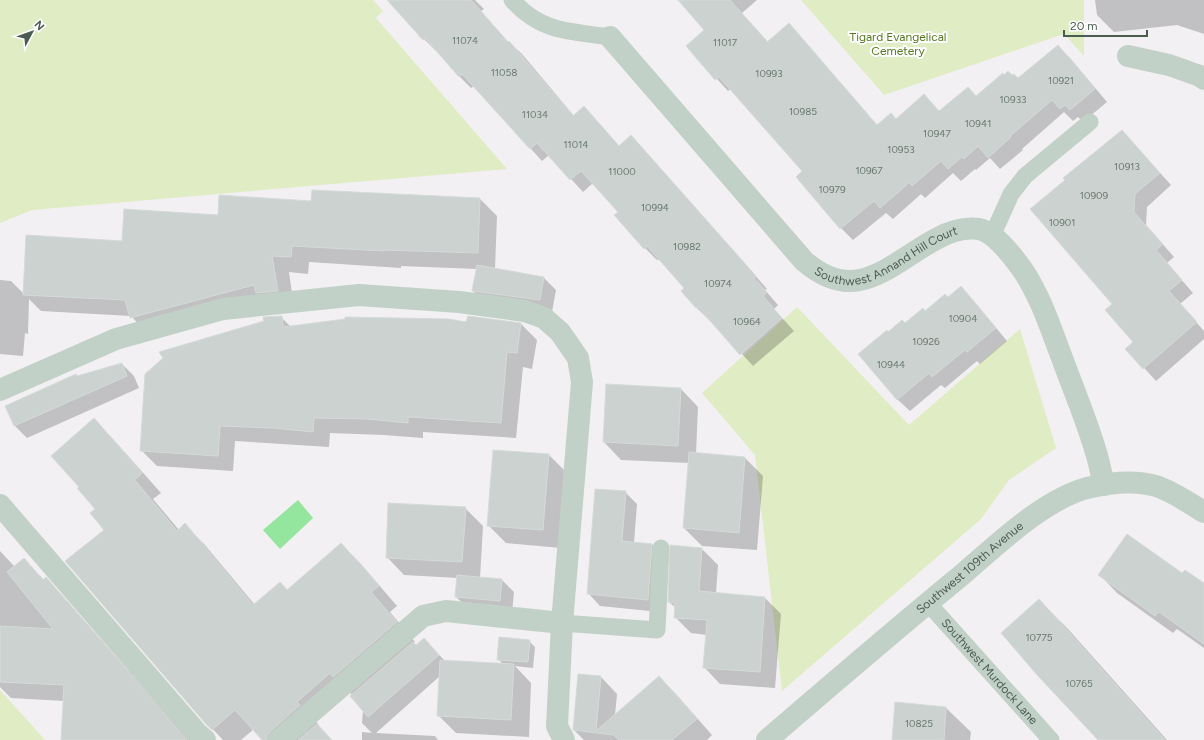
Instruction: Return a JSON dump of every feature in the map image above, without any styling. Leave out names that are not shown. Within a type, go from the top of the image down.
[{"type":"street","name":"Southwest Annand Hill Court","points":[[610,37],[804,261],[813,270],[825,277],[842,282],[857,281],[873,277],[899,264],[927,244],[949,232],[965,228],[980,229],[992,236],[1004,248],[1024,273],[1044,313],[1095,448],[1104,485]]},
{"type":"street","points":[[1128,56],[1169,65],[1200,76],[1204,79]]},
{"type":"street","points":[[0,390],[116,339],[223,309],[360,295],[459,302],[525,311],[544,318],[560,332],[578,358],[582,382],[562,623],[557,726],[564,740]]},
{"type":"street","name":"Southwest 109th Avenue","points":[[767,740],[928,603],[1042,510],[1061,498],[1085,489],[1104,485],[1130,483],[1156,486],[1188,501],[1204,512]]},
{"type":"street","points":[[0,505],[197,733],[205,740]]},
{"type":"street","points":[[279,740],[423,616],[446,611],[562,623]]},
{"type":"lane","points":[[512,0],[520,9],[534,20],[552,28],[610,37]]},
{"type":"lane","points":[[992,236],[1012,194],[1025,176],[1090,122]]},
{"type":"lane","points":[[562,623],[657,630],[661,548]]},
{"type":"lane","name":"Southwest Murdock Lane","points":[[928,603],[1051,740]]},
{"type":"green space","points":[[0,0],[373,0],[383,11],[376,18],[507,169],[32,210],[0,223]]},
{"type":"green space","name":"Tigard Evangelical Cemetery","points":[[801,0],[1084,0],[1084,56],[1064,34],[884,95]]},
{"type":"green space","points":[[797,307],[909,425],[1020,329],[1056,448],[1009,480],[981,519],[782,691],[755,455],[702,393]]},
{"type":"green space","points":[[0,690],[45,740],[0,740]]},
{"type":"shaded area","points":[[298,500],[313,518],[280,549],[263,530]]},
{"type":"building","points":[[387,0],[471,0],[508,42],[509,41],[573,116],[584,106],[619,146],[631,135],[756,276],[754,278],[767,292],[763,296],[782,318],[740,355],[698,307],[696,308],[681,291],[684,288],[647,246],[644,249],[614,215],[618,212],[581,171],[570,180],[537,143],[530,149],[462,74],[459,77],[425,38],[423,40]]},
{"type":"building","points":[[678,0],[730,0],[767,42],[789,23],[877,125],[891,113],[896,119],[924,94],[939,111],[968,87],[976,96],[1003,73],[1004,75],[1008,71],[1018,78],[1058,45],[1095,89],[1070,110],[1065,105],[1060,109],[1052,100],[1010,136],[1011,137],[988,158],[978,146],[964,159],[962,157],[948,169],[941,161],[912,186],[909,183],[880,208],[874,201],[840,229],[796,177],[802,171],[719,77],[715,80],[686,46],[704,30]]},
{"type":"building","points":[[1122,130],[1160,173],[1135,194],[1134,212],[1162,245],[1156,250],[1182,280],[1169,291],[1197,322],[1143,369],[1125,349],[1133,342],[1105,310],[1112,304],[1030,209],[1065,180],[1063,178]]},
{"type":"building","points":[[312,190],[480,198],[478,253],[384,251],[292,246],[291,257],[272,256],[278,291],[256,293],[254,285],[130,318],[125,300],[23,295],[26,235],[122,241],[124,209],[218,215],[219,195],[311,201]]},
{"type":"building","points":[[477,265],[544,277],[540,300],[472,291]]},
{"type":"building","points":[[961,286],[996,328],[967,352],[965,350],[932,377],[929,373],[897,400],[858,354],[887,330],[888,332],[902,320],[905,323],[923,308],[925,311],[945,294],[948,297]]},
{"type":"building","points":[[282,316],[283,327],[345,319],[345,317],[449,319],[466,322],[468,316],[521,323],[517,353],[507,352],[501,423],[408,417],[408,423],[367,419],[314,418],[313,432],[273,428],[220,426],[218,456],[140,451],[145,374],[163,358],[159,352],[264,321],[263,317]]},
{"type":"building","points":[[122,363],[127,376],[14,426],[5,406],[76,374],[77,376]]},
{"type":"building","points":[[606,384],[681,388],[678,446],[603,442]]},
{"type":"building","points":[[94,418],[142,473],[135,480],[177,531],[185,523],[253,605],[280,582],[287,590],[341,543],[379,586],[371,592],[397,622],[333,677],[330,673],[297,702],[300,705],[271,731],[267,736],[267,740],[262,740],[235,710],[212,730],[65,561],[104,530],[90,513],[95,509],[77,488],[79,487],[51,456]]},
{"type":"building","points":[[493,450],[549,454],[543,530],[487,526]]},
{"type":"building","points":[[689,452],[745,457],[739,533],[683,528]]},
{"type":"building","points":[[595,489],[626,491],[622,541],[652,544],[648,600],[587,594]]},
{"type":"building","points":[[388,503],[466,507],[462,562],[386,558]]},
{"type":"building","points":[[1127,534],[1182,573],[1185,570],[1204,583],[1204,644],[1159,612],[1155,616],[1098,575]]},
{"type":"building","points":[[670,545],[702,548],[699,591],[765,597],[760,672],[703,668],[707,620],[674,618],[675,603],[668,602]]},
{"type":"building","points":[[24,558],[43,580],[46,577],[187,740],[61,740],[64,685],[0,682],[0,626],[53,629],[7,572]]},
{"type":"building","points":[[457,575],[502,579],[500,601],[455,597]]},
{"type":"building","points":[[1039,599],[1165,740],[1098,740],[1038,676],[1001,633]]},
{"type":"building","points":[[499,637],[530,640],[528,662],[497,660]]},
{"type":"building","points":[[424,638],[439,655],[368,717],[350,696],[413,642],[416,645]]},
{"type":"building","points":[[440,660],[514,664],[511,720],[437,716]]},
{"type":"building","points":[[578,674],[601,676],[596,731],[659,676],[697,719],[672,740],[619,740],[614,735],[573,730]]},
{"type":"building","points":[[895,702],[946,707],[944,740],[892,740]]},
{"type":"building","points":[[317,724],[332,740],[298,740]]}]
